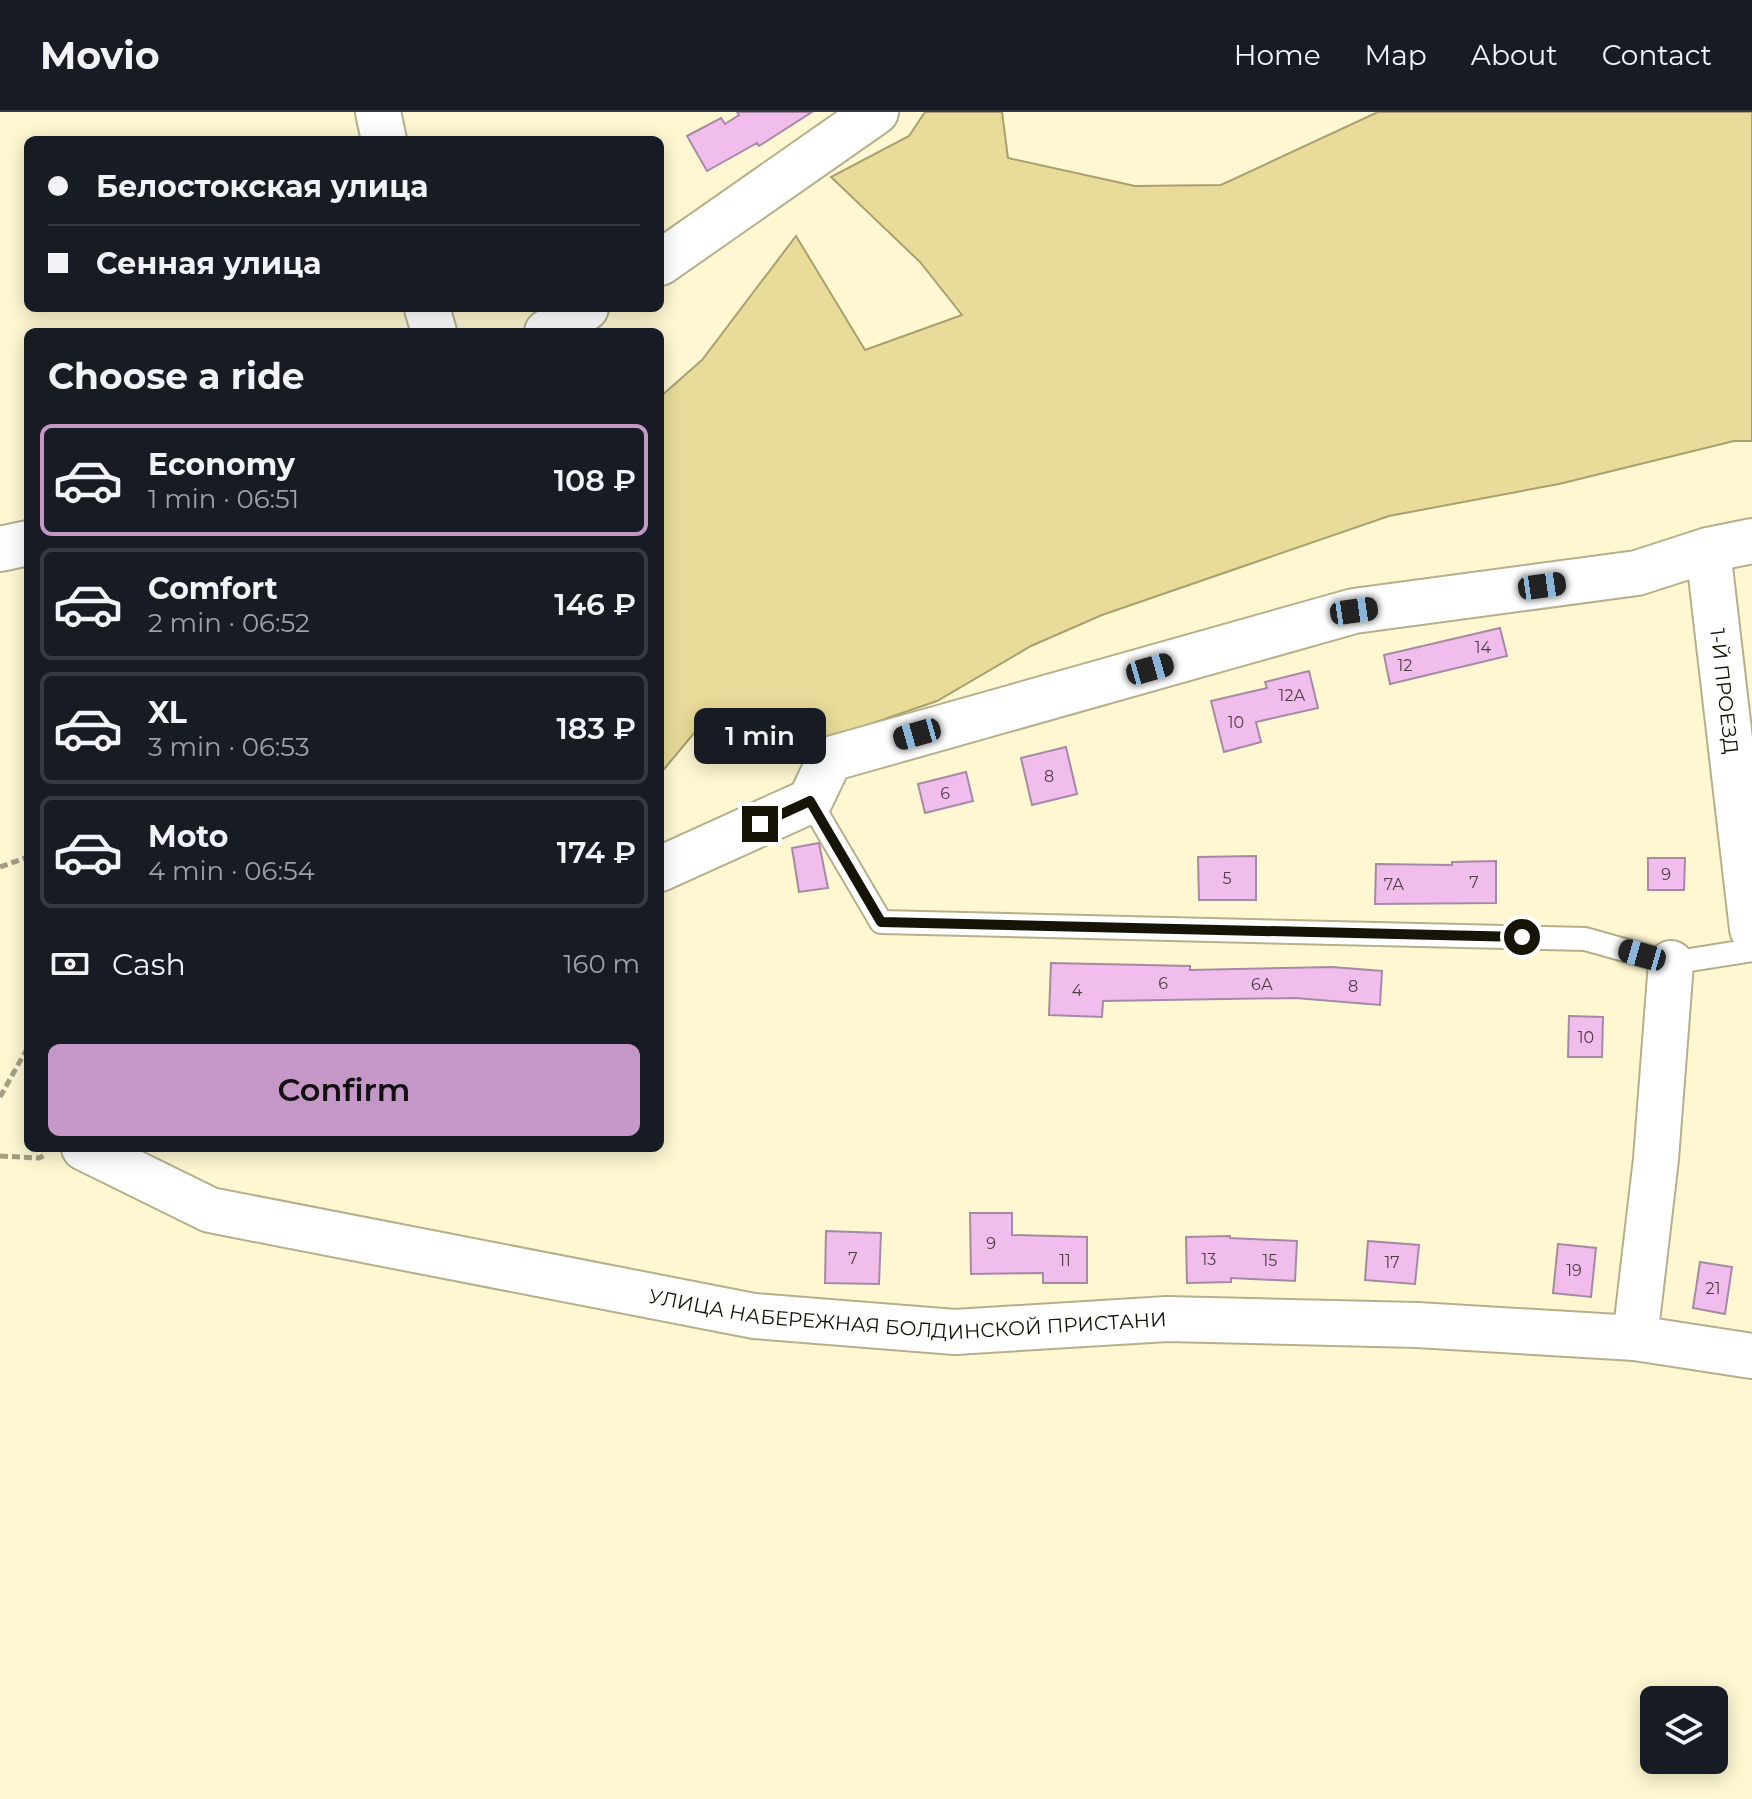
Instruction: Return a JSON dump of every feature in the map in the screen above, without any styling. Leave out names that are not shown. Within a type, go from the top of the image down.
[{"type":"street","points":[[378,112],[383,136]]},
{"type":"street","points":[[664,260],[876,112]]},
{"type":"street","points":[[554,328],[580,312]]},
{"type":"street","points":[[664,867],[810,801],[830,759],[1354,611],[1637,573],[1708,550],[1752,541]]},
{"type":"street","points":[[0,549],[24,544]]},
{"type":"street","name":"1-Й ПРОЕЗД","points":[[1708,550],[1752,929]]},
{"type":"street","points":[[1635,1338],[1656,1159],[1671,963]]},
{"type":"street","name":"УЛИЦА НАБЕРЕЖНАЯ БОЛДИНСКОЙ ПРИСТАНИ","points":[[71,1152],[210,1210],[754,1316],[955,1332],[1167,1319],[1417,1325],[1635,1338],[1752,1356]]},
{"type":"lane","points":[[810,801],[881,922],[1585,939],[1671,963],[1752,950]]},
{"type":"path","points":[[0,867],[24,858]]},
{"type":"path","points":[[0,1097],[24,1054]]},
{"type":"path","points":[[0,1156],[39,1158],[59,1152]]},
{"type":"shaded area","points":[[925,112],[1002,112],[1008,158],[1135,186],[1221,185],[1378,112],[1752,112],[1752,441],[1734,441],[1559,484],[1389,516],[1102,615],[1031,646],[937,701],[812,744],[766,714],[695,732],[664,769],[664,393],[702,360],[796,236],[865,350],[962,315],[920,262],[831,177],[909,136]]},
{"type":"building","points":[[737,112],[812,112],[759,146],[757,143],[707,171],[687,136],[721,118],[725,124],[739,115]]},
{"type":"building","points":[[1500,628],[1507,656],[1390,684],[1384,655]]},
{"type":"building","points":[[1309,671],[1318,708],[1256,722],[1261,742],[1224,752],[1211,701],[1267,688],[1265,682]]},
{"type":"building","points":[[1066,747],[1077,794],[1032,805],[1021,758]]},
{"type":"building","points":[[966,772],[973,801],[925,813],[918,784]]},
{"type":"building","points":[[819,843],[828,888],[799,892],[792,848]]},
{"type":"building","points":[[1256,856],[1256,900],[1199,900],[1198,857]]},
{"type":"building","points":[[1648,858],[1685,858],[1684,890],[1648,890]]},
{"type":"building","points":[[1496,861],[1496,903],[1375,904],[1376,864],[1452,865],[1452,862]]},
{"type":"building","points":[[1051,963],[1190,966],[1190,970],[1332,967],[1382,971],[1380,1005],[1295,998],[1103,1001],[1102,1017],[1049,1015]]},
{"type":"building","points":[[1569,1016],[1603,1017],[1602,1057],[1568,1057]]},
{"type":"building","points":[[970,1213],[1012,1213],[1012,1235],[1087,1237],[1087,1283],[1043,1283],[1043,1273],[971,1274]]},
{"type":"building","points":[[826,1231],[881,1233],[879,1284],[825,1283]]},
{"type":"building","points":[[1230,1236],[1297,1241],[1295,1281],[1231,1278],[1231,1282],[1187,1283],[1186,1237]]},
{"type":"building","points":[[1368,1241],[1419,1245],[1415,1284],[1365,1280]]},
{"type":"building","points":[[1558,1244],[1596,1248],[1591,1297],[1553,1293]]},
{"type":"building","points":[[1700,1262],[1732,1267],[1725,1314],[1693,1308]]},
{"type":"route","points":[[760,824],[810,801],[881,922],[1522,937]]}]
